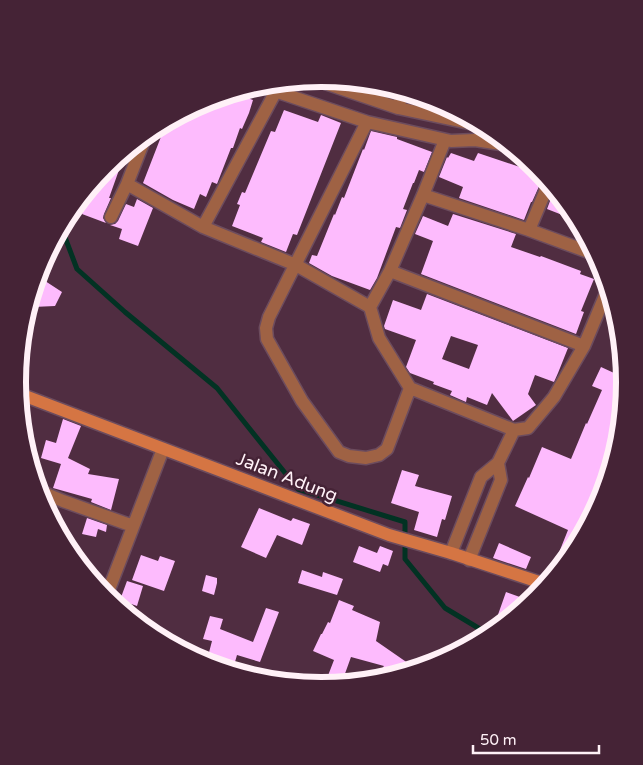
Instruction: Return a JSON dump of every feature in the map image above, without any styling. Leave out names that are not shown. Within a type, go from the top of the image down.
[{"type":"main road","name":"Jalan Adung","points":[[27,397],[389,535],[538,582]]},
{"type":"street","points":[[339,88],[398,108],[456,120]]},
{"type":"street","points":[[276,91],[367,122],[451,142],[475,140],[494,143]]},
{"type":"street","points":[[203,227],[271,92]]},
{"type":"street","points":[[398,108],[401,98]]},
{"type":"street","points":[[367,122],[269,317],[266,328],[267,339],[302,401],[339,452],[349,456],[366,458],[379,455],[387,448],[410,388]]},
{"type":"street","points":[[370,307],[390,271],[445,140]]},
{"type":"street","points":[[111,217],[141,149]]},
{"type":"street","points":[[127,184],[203,227],[296,265],[370,307],[379,338],[410,388],[514,430],[528,428],[554,397],[584,346],[604,298]]},
{"type":"street","points":[[529,230],[546,191]]},
{"type":"street","points":[[423,195],[585,251]]},
{"type":"street","points":[[390,271],[584,346]]},
{"type":"street","points":[[451,553],[481,477],[498,463],[514,430]]},
{"type":"street","points":[[110,587],[163,448]]},
{"type":"street","points":[[470,560],[501,480],[498,463]]},
{"type":"street","points":[[49,495],[133,526]]},
{"type":"building","points":[[245,97],[253,100],[217,184],[212,182],[206,197],[200,194],[194,209],[173,200],[143,183],[162,134],[191,118],[227,103]]},
{"type":"building","points":[[284,110],[318,122],[321,115],[341,123],[297,235],[293,234],[286,252],[261,242],[263,238],[232,226],[240,205],[237,204],[242,192],[245,193],[271,131],[275,132]]},
{"type":"building","points":[[371,131],[397,137],[397,139],[432,152],[424,172],[419,170],[413,183],[403,209],[407,210],[400,228],[396,227],[377,278],[370,290],[332,276],[309,263],[312,255],[317,256],[334,214],[342,197],[344,198]]},
{"type":"building","points":[[451,153],[474,161],[478,153],[523,168],[540,185],[524,220],[459,198],[463,187],[439,177]]},
{"type":"building","points":[[120,168],[104,214],[103,218],[106,223],[82,214],[87,203]]},
{"type":"building","points":[[551,198],[566,216],[547,209]]},
{"type":"building","points":[[137,199],[153,208],[138,246],[119,239],[122,229],[110,225],[118,221],[126,204],[134,207]]},
{"type":"building","points":[[453,214],[516,234],[511,247],[581,271],[580,274],[594,279],[581,311],[584,312],[576,334],[421,274],[433,241],[415,234],[423,216],[448,226]]},
{"type":"building","points":[[45,281],[62,292],[55,306],[36,307]]},
{"type":"building","points":[[427,294],[568,348],[554,382],[535,375],[528,394],[536,405],[513,421],[492,393],[487,405],[467,397],[466,402],[450,395],[452,391],[410,373],[406,367],[416,340],[385,329],[384,326],[393,300],[421,310]],"holes":[[[451,336],[478,345],[469,369],[442,359]]]},
{"type":"building","points":[[601,367],[617,374],[616,402],[611,440],[608,456],[594,495],[577,530],[560,556],[558,555],[568,530],[515,506],[542,447],[571,459],[602,390],[592,386]]},
{"type":"building","points":[[63,419],[81,426],[68,458],[90,469],[88,474],[119,479],[111,510],[91,502],[92,499],[53,488],[61,464],[41,458],[46,440],[56,443]]},
{"type":"building","points":[[402,470],[419,475],[415,486],[452,496],[445,520],[442,519],[437,537],[414,530],[419,512],[391,503]]},
{"type":"building","points":[[259,508],[291,521],[293,518],[310,524],[302,545],[277,535],[266,558],[241,547]]},
{"type":"building","points":[[87,518],[107,525],[106,532],[98,529],[96,537],[82,534]]},
{"type":"building","points":[[499,543],[531,557],[526,569],[493,558]]},
{"type":"building","points":[[359,546],[377,553],[380,546],[393,551],[388,566],[383,564],[380,572],[353,562]]},
{"type":"building","points":[[141,555],[158,561],[160,556],[175,561],[164,591],[132,580]]},
{"type":"building","points":[[302,570],[322,577],[323,572],[343,579],[337,595],[298,583]]},
{"type":"building","points":[[206,575],[217,578],[214,595],[202,591]]},
{"type":"building","points":[[127,581],[143,586],[137,606],[121,598]]},
{"type":"building","points":[[506,592],[523,598],[501,617],[496,621]]},
{"type":"building","points":[[339,600],[354,606],[352,610],[380,622],[376,641],[409,664],[379,672],[384,666],[351,657],[344,677],[327,678],[334,660],[313,651],[328,622],[330,623]]},
{"type":"building","points":[[266,608],[279,612],[260,662],[237,655],[234,664],[208,655],[212,641],[203,639],[210,616],[223,619],[220,629],[253,642]]},
{"type":"waterway","points":[[65,237],[77,269],[125,312],[217,388],[298,489],[405,522],[405,559],[445,608],[482,630]]}]
